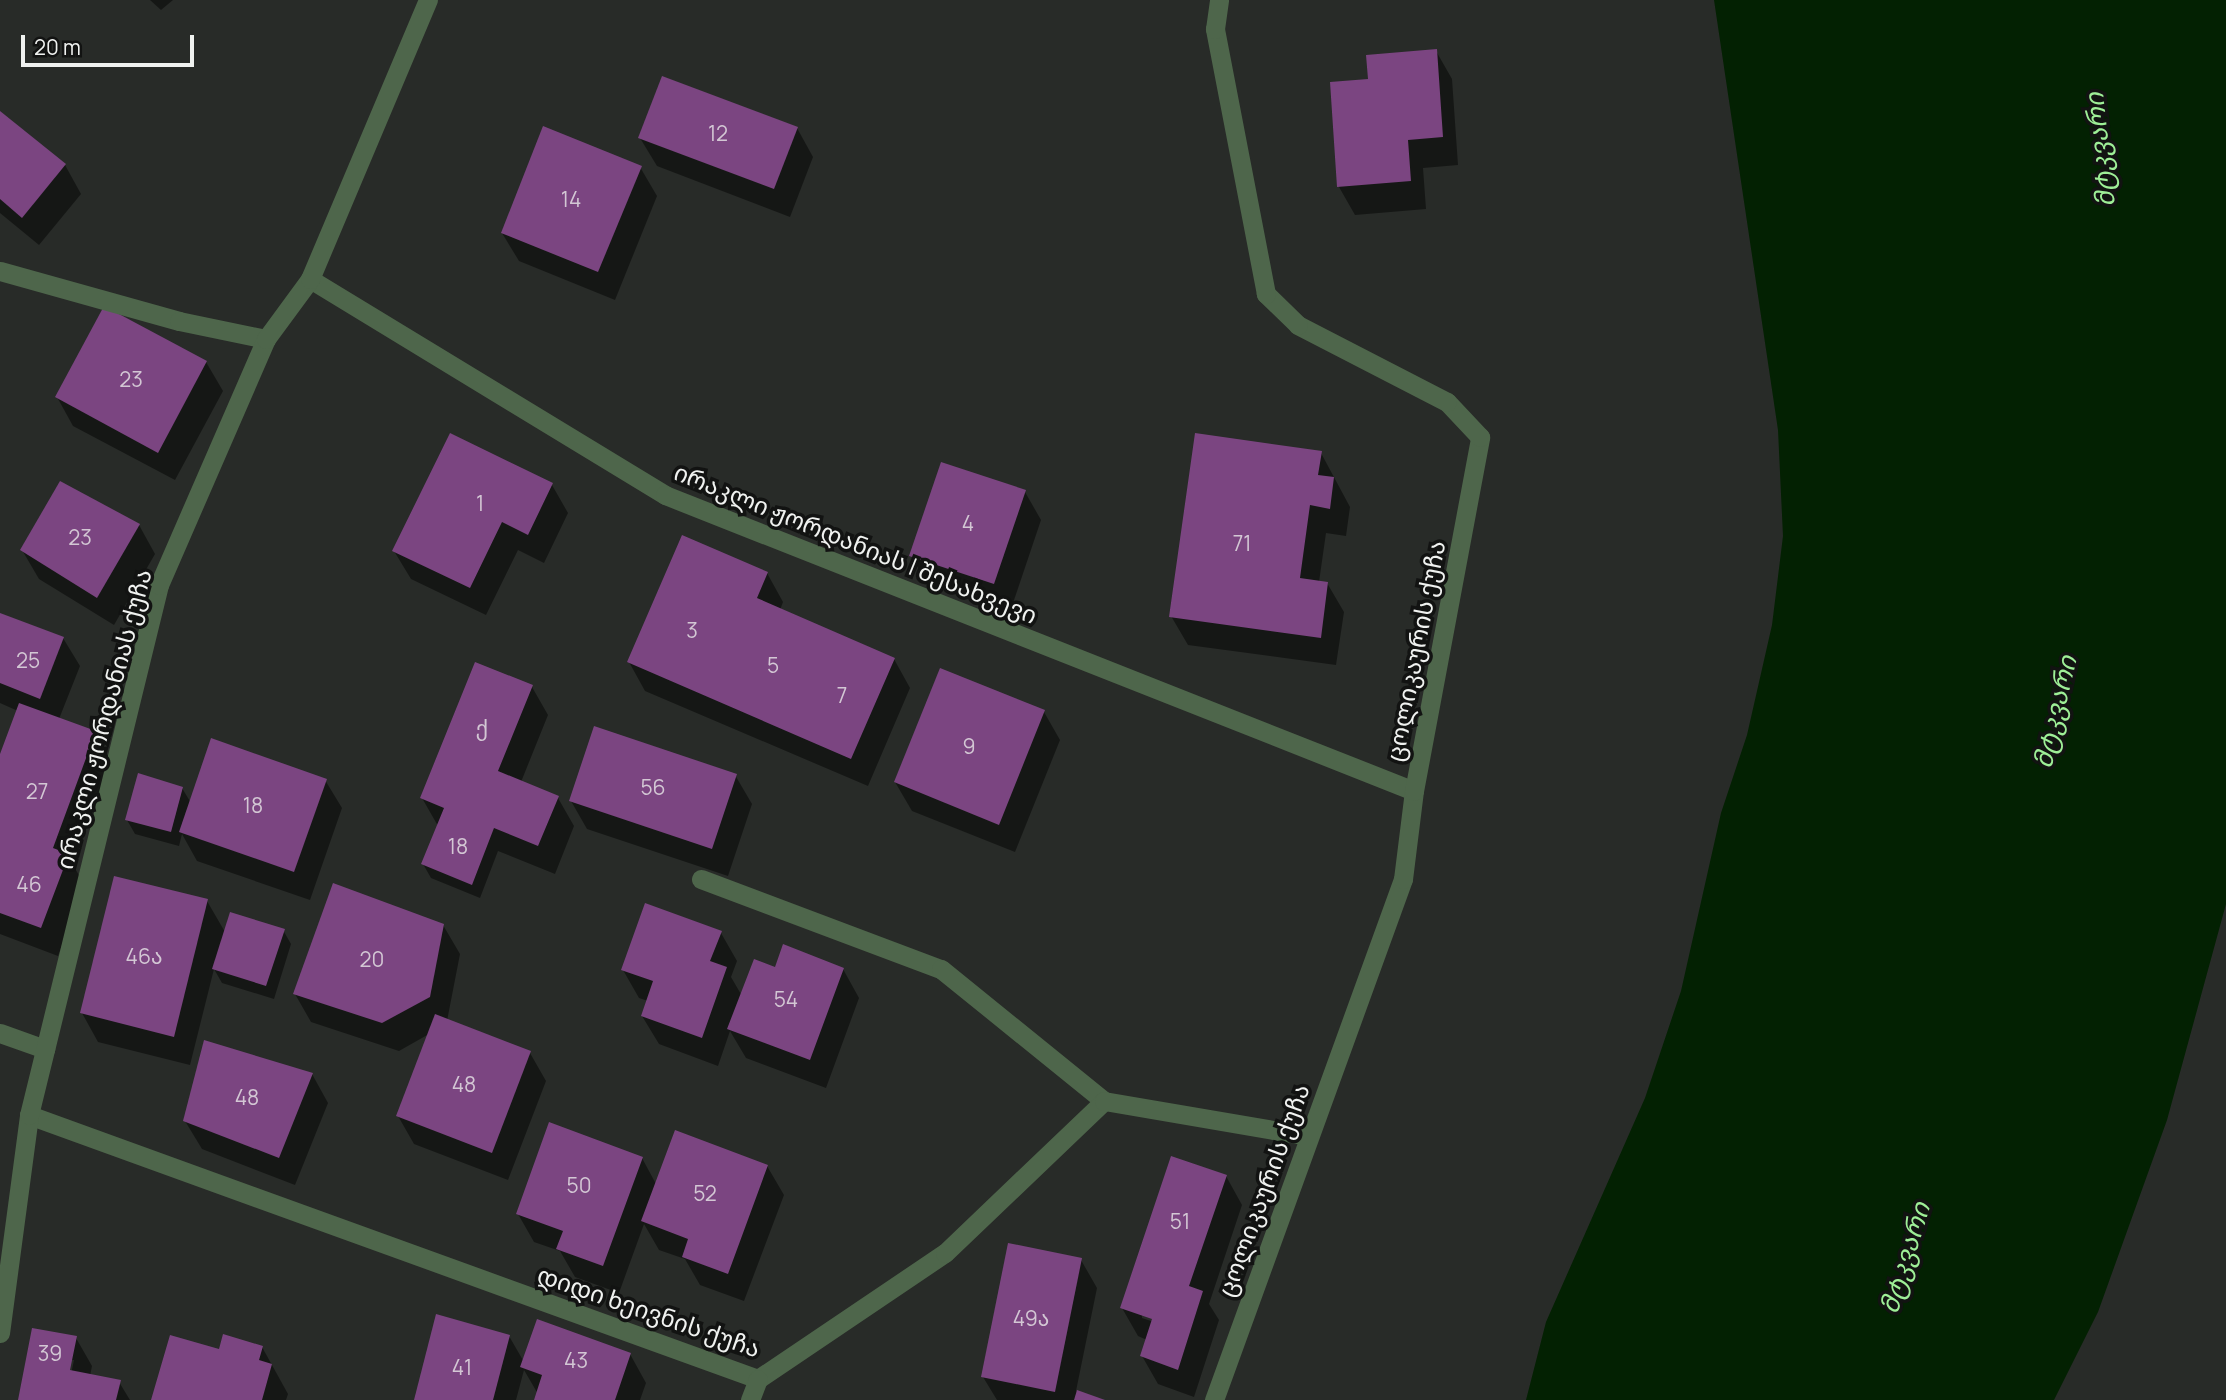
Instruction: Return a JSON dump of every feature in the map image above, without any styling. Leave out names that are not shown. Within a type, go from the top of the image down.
[{"type":"street","name":"ირაკლი ჟორდანიას ქუჩა","points":[[0,1333],[29,1115],[159,585],[266,339],[310,279],[428,0]]},
{"type":"street","name":"ცოლიკაურის ქუჩა","points":[[1214,1400],[1403,879],[1414,791],[1480,437],[1447,402],[1298,325],[1266,294],[1215,29],[1219,0]]},
{"type":"street","points":[[0,271],[179,321],[266,339]]},
{"type":"street","name":"ირაკლი ჟორდანიას I შესახვევი","points":[[310,279],[665,495],[1414,791]]},
{"type":"street","points":[[701,879],[941,969],[1104,1101],[1308,1136]]},
{"type":"street","points":[[0,1032],[45,1049]]},
{"type":"street","name":"დიდი ხეივნის ქუჩა","points":[[29,1115],[758,1379],[945,1254],[1104,1101]]},
{"type":"street","points":[[750,1400],[758,1379]]},
{"type":"water","name":"მტკვარი","points":[[1714,0],[2226,0],[2226,904],[2167,1120],[2098,1312],[2054,1400],[1526,1400],[1546,1322],[1645,1098],[1681,991],[1721,813],[1747,735],[1772,625],[1783,536],[1778,430]]},
{"type":"building","points":[[1437,49],[1443,137],[1408,140],[1411,181],[1337,187],[1330,82],[1368,79],[1366,55]]},
{"type":"building","points":[[662,76],[798,127],[774,189],[638,138]]},
{"type":"building","points":[[0,111],[66,164],[22,218],[0,199]]},
{"type":"building","points":[[543,126],[642,166],[598,272],[501,233]]},
{"type":"building","points":[[104,306],[207,361],[158,453],[55,397]]},
{"type":"building","points":[[450,433],[553,483],[528,535],[502,522],[470,588],[392,551]]},
{"type":"building","points":[[1195,433],[1322,451],[1318,475],[1334,477],[1330,509],[1310,505],[1300,578],[1328,582],[1321,638],[1169,617]]},
{"type":"building","points":[[941,462],[1026,490],[994,584],[909,556]]},
{"type":"building","points":[[60,481],[140,524],[97,598],[20,550]]},
{"type":"building","points":[[682,535],[768,572],[757,598],[895,658],[851,759],[627,662]]},
{"type":"building","points":[[0,613],[64,637],[40,699],[0,683]]},
{"type":"building","points":[[475,662],[533,685],[498,771],[559,796],[538,846],[494,828],[472,885],[421,864],[444,808],[420,798]]},
{"type":"building","points":[[940,668],[1045,710],[999,825],[894,782]]},
{"type":"building","points":[[19,703],[96,731],[53,848],[69,854],[41,928],[0,913],[0,754]]},
{"type":"building","points":[[594,726],[737,774],[712,849],[569,801]]},
{"type":"building","points":[[211,738],[327,779],[294,872],[179,832]]},
{"type":"building","points":[[138,773],[183,787],[171,832],[125,820]]},
{"type":"building","points":[[114,876],[208,899],[174,1037],[80,1013]]},
{"type":"building","points":[[333,883],[444,924],[430,997],[382,1023],[293,994]]},
{"type":"building","points":[[645,903],[722,931],[710,961],[727,967],[702,1038],[641,1016],[653,981],[621,970]]},
{"type":"building","points":[[230,912],[285,929],[266,986],[212,969]]},
{"type":"building","points":[[783,944],[844,968],[810,1060],[727,1029],[754,959],[775,967]]},
{"type":"building","points":[[435,1014],[531,1051],[492,1153],[396,1116]]},
{"type":"building","points":[[204,1040],[313,1073],[279,1158],[183,1121]]},
{"type":"building","points":[[549,1122],[643,1157],[603,1266],[556,1249],[563,1231],[516,1214]]},
{"type":"building","points":[[675,1130],[768,1165],[728,1274],[682,1257],[688,1239],[641,1221]]},
{"type":"building","points":[[1171,1156],[1227,1175],[1189,1286],[1203,1291],[1178,1370],[1140,1356],[1152,1319],[1120,1308]]},
{"type":"building","points":[[1008,1243],[1082,1258],[1055,1392],[981,1377]]},
{"type":"building","points":[[436,1314],[510,1335],[493,1400],[414,1400]]},
{"type":"building","points":[[537,1319],[631,1353],[615,1400],[534,1400],[542,1375],[520,1367]]},
{"type":"building","points":[[32,1328],[77,1336],[70,1370],[121,1380],[116,1400],[18,1400]]},
{"type":"building","points":[[223,1334],[263,1346],[259,1360],[272,1364],[262,1400],[151,1400],[170,1335],[219,1349]]},
{"type":"building","points":[[1077,1390],[1105,1400],[1074,1400]]}]
